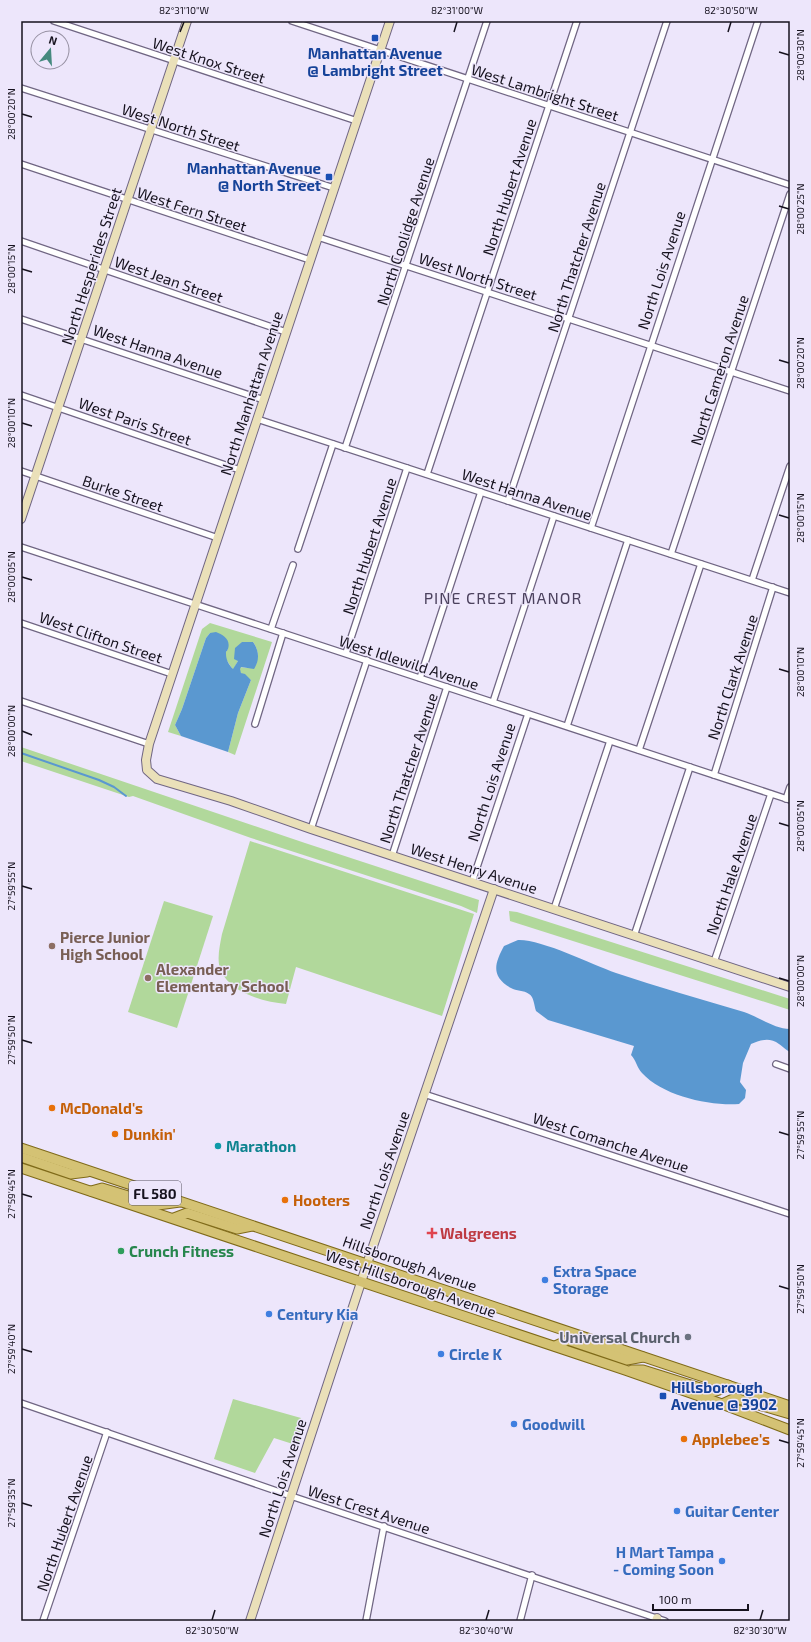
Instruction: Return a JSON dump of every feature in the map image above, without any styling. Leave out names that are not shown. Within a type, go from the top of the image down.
[{"type":"main road","name":"Hillsborough Avenue","points":[[21,1148],[790,1406]]},
{"type":"main road","points":[[21,1157],[71,1174],[90,1172]]},
{"type":"main road","name":"West Hillsborough Avenue","points":[[21,1168],[555,1346],[722,1404],[790,1430]]},
{"type":"main road","points":[[91,1191],[102,1188],[158,1205],[181,1202]]},
{"type":"main road","points":[[174,1218],[187,1213],[237,1229],[254,1226]]},
{"type":"main road","points":[[555,1346],[568,1340],[627,1360],[644,1357]]},
{"type":"main road","points":[[625,1370],[643,1370],[713,1392],[728,1385]]},
{"type":"main road","points":[[722,1404],[735,1398],[790,1414]]},
{"type":"street","name":"West Knox Street","points":[[54,21],[357,121]]},
{"type":"street","name":"North Hesperides Street","points":[[21,519],[187,21]]},
{"type":"street","name":"West Lambright Street","points":[[292,21],[790,185]]},
{"type":"street","name":"North Manhattan Avenue","points":[[151,773],[147,770],[146,760],[149,744],[390,21]]},
{"type":"street","name":"North Coolidge Avenue","points":[[345,448],[487,21]]},
{"type":"street","name":"North Hubert Avenue","points":[[427,474],[577,21]]},
{"type":"street","name":"North Thatcher Avenue","points":[[508,501],[667,21]]},
{"type":"street","name":"North Lois Avenue","points":[[591,528],[758,21]]},
{"type":"street","name":"West North Street","points":[[21,88],[334,188]]},
{"type":"street","name":"West Fern Street","points":[[21,164],[310,260]]},
{"type":"street","name":"North Cameron Avenue","points":[[671,554],[790,194]]},
{"type":"street","name":"West North Street","points":[[318,237],[790,391]]},
{"type":"street","name":"West Jean Street","points":[[21,241],[286,332]]},
{"type":"street","name":"West Hanna Avenue","points":[[21,318],[264,400]]},
{"type":"street","name":"West Paris Street","points":[[21,395],[240,470]]},
{"type":"street","name":"West Hanna Avenue","points":[[257,419],[790,593]]},
{"type":"street","points":[[298,548],[333,444]]},
{"type":"street","points":[[752,580],[790,466]]},
{"type":"street","name":"North Hubert Avenue","points":[[346,654],[407,468]]},
{"type":"street","name":"Burke Street","points":[[21,471],[218,538]]},
{"type":"street","name":"North Thatcher Avenue","points":[[420,678],[481,492]]},
{"type":"street","points":[[493,702],[554,516]]},
{"type":"street","points":[[567,726],[628,540]]},
{"type":"street","name":"West Idlewild Avenue","points":[[21,547],[788,799]]},
{"type":"street","points":[[271,629],[293,564]]},
{"type":"street","points":[[639,750],[702,564]]},
{"type":"street","name":"North Clark Avenue","points":[[714,775],[773,587]]},
{"type":"street","name":"West Clifton Street","points":[[21,623],[172,674]]},
{"type":"street","points":[[255,724],[283,633]]},
{"type":"street","points":[[310,829],[367,660]]},
{"type":"street","name":"North Thatcher Avenue","points":[[392,856],[448,687]]},
{"type":"street","points":[[21,701],[149,744]]},
{"type":"street","name":"North Lois Avenue","points":[[472,882],[528,714]]},
{"type":"street","points":[[554,909],[610,741]]},
{"type":"street","points":[[634,936],[690,767]]},
{"type":"street","name":"West Henry Avenue","points":[[151,773],[157,779],[231,801],[310,829],[494,888],[790,987]]},
{"type":"street","points":[[788,799],[790,787]]},
{"type":"street","name":"North Hale Avenue","points":[[714,962],[771,794]]},
{"type":"street","name":"North Lois Avenue","points":[[250,1621],[367,1264],[494,888]]},
{"type":"street","points":[[776,1064],[790,1069]]},
{"type":"street","name":"West Comanche Avenue","points":[[424,1094],[790,1214]]},
{"type":"street","name":"West Crest Avenue","points":[[21,1403],[291,1496],[532,1575],[660,1620]]},
{"type":"street","name":"North Hubert Avenue","points":[[43,1621],[107,1432]]},
{"type":"street","points":[[366,1621],[384,1526]]},
{"type":"street","points":[[520,1621],[532,1575]]},
{"type":"green space","points":[[210,623],[272,642],[235,755],[228,752],[238,713],[251,680],[240,672],[240,667],[247,668],[256,665],[258,653],[253,642],[242,642],[238,661],[233,670],[226,659],[225,653],[228,649],[210,633],[206,638],[182,709],[175,725],[181,736],[168,732],[202,629]]},
{"type":"green space","points":[[21,747],[479,900],[477,913],[461,906],[251,838],[133,796],[129,797],[21,761]]},
{"type":"green space","points":[[250,841],[474,914],[442,1016],[296,967],[286,1004],[268,1001],[249,995],[232,985],[221,971],[219,952],[222,934]]},
{"type":"green space","points":[[164,901],[213,916],[177,1028],[128,1012]]},
{"type":"green space","points":[[509,911],[517,912],[790,999],[790,1010],[510,921]]},
{"type":"green space","points":[[233,1399],[301,1418],[299,1446],[274,1438],[255,1473],[214,1459]]},
{"type":"water","points":[[216,632],[224,636],[227,640],[229,646],[226,652],[227,658],[233,669],[238,661],[234,659],[235,648],[242,642],[253,642],[257,648],[258,655],[254,669],[241,667],[240,669],[241,673],[245,674],[251,680],[238,713],[228,752],[181,736],[175,725],[182,709],[206,638],[210,633]]},
{"type":"water","points":[[518,940],[540,943],[616,973],[744,1012],[772,1025],[790,1029],[790,1052],[772,1040],[761,1040],[751,1044],[743,1063],[740,1082],[746,1090],[745,1098],[739,1104],[701,1101],[674,1093],[651,1081],[640,1071],[631,1055],[634,1046],[548,1020],[536,1011],[531,995],[513,989],[504,983],[497,974],[496,969],[498,958],[504,946]]},
{"type":"waterway","points":[[21,753],[99,780],[114,787],[126,796]]},
{"type":"place","name":"Manhattan Avenue @ Lambright Street","points":[[375,38]]},
{"type":"place","name":"Manhattan Avenue @ North Street","points":[[329,177]]},
{"type":"place","name":"Pierce Junior High School","points":[[52,946]]},
{"type":"place","name":"Alexander Elementary School","points":[[148,978]]},
{"type":"place","name":"McDonald's","points":[[52,1108]]},
{"type":"place","name":"Dunkin'","points":[[115,1134]]},
{"type":"place","name":"Marathon","points":[[218,1146]]},
{"type":"place","name":"Hooters","points":[[285,1200]]},
{"type":"place","name":"Walgreens","points":[[432,1233]]},
{"type":"place","name":"Crunch Fitness","points":[[121,1251]]},
{"type":"place","name":"Extra Space Storage","points":[[545,1280]]},
{"type":"place","name":"Century Kia","points":[[269,1314]]},
{"type":"place","name":"Universal Church","points":[[688,1337]]},
{"type":"place","name":"Circle K","points":[[441,1354]]},
{"type":"place","name":"Hillsborough Avenue @ 3902","points":[[663,1396]]},
{"type":"place","name":"Goodwill","points":[[514,1424]]},
{"type":"place","name":"Applebee's","points":[[684,1439]]},
{"type":"place","name":"Guitar Center","points":[[677,1511]]},
{"type":"place","name":"H Mart Tampa - Coming Soon","points":[[722,1561]]},
{"type":"district","name":"PINE CREST MANOR","points":[[503,597]]}]
